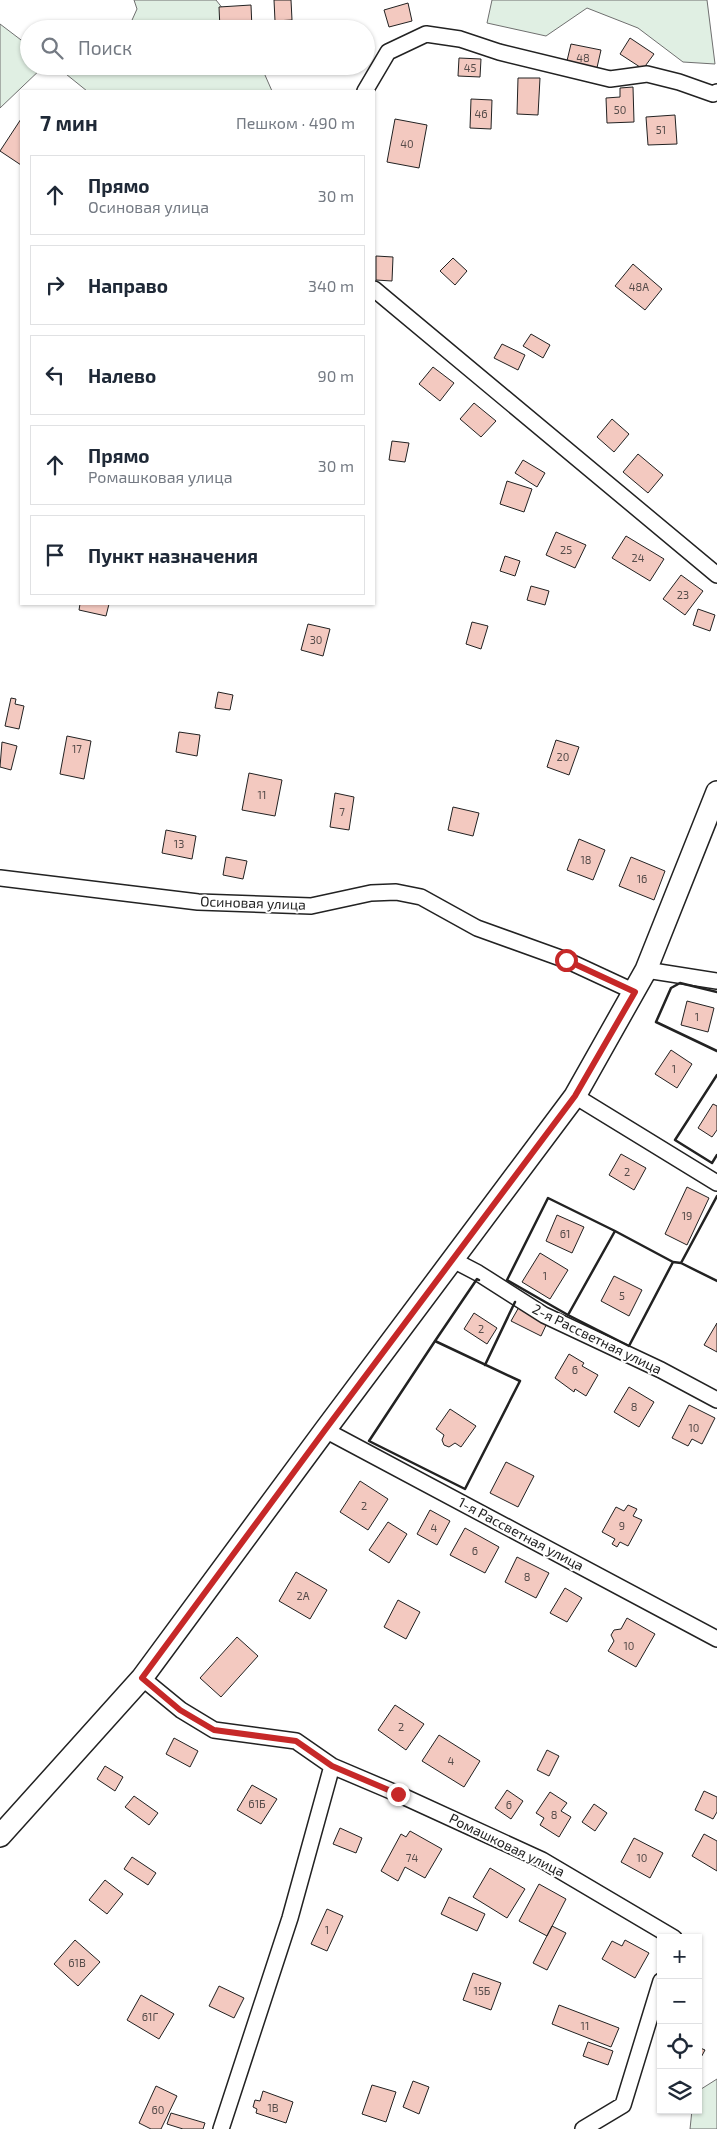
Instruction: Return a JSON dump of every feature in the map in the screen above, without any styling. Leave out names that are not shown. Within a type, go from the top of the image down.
[{"type":"street","points":[[375,74],[388,52],[426,34],[460,39],[499,52],[610,79],[647,74],[679,82],[713,94],[717,92]]},
{"type":"street","points":[[366,90],[374,75]]},
{"type":"street","points":[[375,290],[717,575]]},
{"type":"street","points":[[0,1836],[142,1678],[575,1096],[646,970],[717,792]]},
{"type":"street","name":"Осиновая улица","points":[[0,878],[198,902],[311,906],[372,893],[396,892],[421,897],[477,928],[566,960],[635,992]]},
{"type":"street","points":[[646,970],[717,981]]},
{"type":"street","points":[[575,1096],[717,1183]]},
{"type":"street","name":"2-я Рассветная улица","points":[[453,1260],[478,1273],[544,1315],[661,1370],[717,1400]]},
{"type":"street","name":"1-я Рассветная улица","points":[[325,1430],[717,1639]]},
{"type":"street","name":"Ромашковая улица","points":[[142,1678],[180,1710],[214,1730],[296,1741],[332,1766],[542,1860],[667,1934]]},
{"type":"street","points":[[221,2129],[290,1918],[332,1766]]},
{"type":"street","points":[[583,2129],[623,2105],[657,1994]]},
{"type":"green space","points":[[134,0],[216,0],[232,20],[132,20],[137,9]]},
{"type":"green space","points":[[492,0],[707,0],[715,64],[683,62],[638,28],[587,8],[546,36],[487,23]]},
{"type":"green space","points":[[0,24],[20,39],[20,75],[35,75],[0,108]]},
{"type":"green space","points":[[67,75],[265,75],[272,90],[86,90]]},
{"type":"green space","points":[[717,2079],[717,2129],[690,2129],[692,2114],[702,2114],[702,2088]]},
{"type":"building","points":[[274,0],[291,0],[292,20],[275,20]]},
{"type":"building","points":[[408,3],[412,21],[389,27],[384,10]]},
{"type":"building","points":[[251,5],[252,20],[220,20],[219,7]]},
{"type":"building","points":[[630,38],[654,54],[643,69],[620,54]]},
{"type":"building","points":[[571,44],[601,50],[596,72],[566,65]]},
{"type":"building","points":[[459,58],[481,59],[480,77],[458,76]]},
{"type":"building","points":[[518,78],[540,78],[538,115],[517,114]]},
{"type":"building","points":[[633,87],[634,122],[607,123],[606,98],[620,97],[620,88]]},
{"type":"building","points":[[471,99],[492,100],[491,129],[470,128]]},
{"type":"building","points":[[675,115],[677,144],[648,145],[646,117]]},
{"type":"building","points":[[395,119],[427,125],[419,168],[387,162]]},
{"type":"building","points":[[20,121],[20,164],[0,151]]},
{"type":"building","points":[[376,256],[393,257],[392,281],[376,280]]},
{"type":"building","points":[[453,258],[467,271],[455,285],[440,271]]},
{"type":"building","points":[[633,264],[662,289],[645,310],[615,286]]},
{"type":"building","points":[[531,334],[550,345],[543,358],[523,346]]},
{"type":"building","points":[[502,344],[525,355],[518,370],[494,358]]},
{"type":"building","points":[[433,367],[454,383],[440,401],[419,384]]},
{"type":"building","points":[[474,403],[496,421],[481,437],[460,419]]},
{"type":"building","points":[[612,419],[629,434],[614,452],[597,437]]},
{"type":"building","points":[[392,441],[409,443],[405,462],[389,460]]},
{"type":"building","points":[[638,454],[663,475],[648,493],[623,472]]},
{"type":"building","points":[[523,460],[545,473],[537,487],[515,473]]},
{"type":"building","points":[[507,481],[532,489],[524,512],[500,504]]},
{"type":"building","points":[[556,532],[586,545],[575,568],[546,555]]},
{"type":"building","points":[[626,536],[664,559],[650,581],[612,558]]},
{"type":"building","points":[[505,556],[520,561],[515,576],[500,571]]},
{"type":"building","points":[[681,575],[703,591],[685,615],[663,599]]},
{"type":"building","points":[[531,586],[549,591],[545,605],[527,600]]},
{"type":"building","points":[[80,605],[109,605],[106,616],[79,610]]},
{"type":"building","points":[[698,609],[715,615],[710,631],[693,625]]},
{"type":"building","points":[[472,622],[488,626],[481,649],[466,644]]},
{"type":"building","points":[[308,624],[330,629],[323,656],[301,650]]},
{"type":"building","points":[[218,692],[233,695],[230,710],[215,708]]},
{"type":"building","points":[[11,698],[16,699],[15,704],[24,706],[19,729],[5,726]]},
{"type":"building","points":[[179,732],[200,735],[197,756],[176,752]]},
{"type":"building","points":[[67,736],[91,741],[84,779],[60,774]]},
{"type":"building","points":[[556,740],[579,747],[569,775],[547,767]]},
{"type":"building","points":[[2,742],[17,746],[11,770],[0,767]]},
{"type":"building","points":[[249,773],[282,780],[275,816],[242,810]]},
{"type":"building","points":[[335,793],[354,797],[349,830],[330,827]]},
{"type":"building","points":[[453,807],[479,813],[473,836],[448,830]]},
{"type":"building","points":[[166,830],[196,836],[192,859],[162,853]]},
{"type":"building","points":[[579,839],[605,850],[593,880],[567,870]]},
{"type":"building","points":[[226,857],[247,861],[243,879],[223,875]]},
{"type":"building","points":[[631,857],[665,871],[654,900],[619,886]]},
{"type":"building","points":[[687,1001],[714,1008],[708,1032],[681,1025]]},
{"type":"building","points":[[671,1050],[692,1064],[677,1088],[655,1074]]},
{"type":"building","points":[[713,1104],[717,1106],[717,1130],[712,1137],[698,1128]]},
{"type":"building","points":[[621,1154],[646,1168],[634,1190],[609,1175]]},
{"type":"building","points":[[687,1187],[709,1198],[687,1245],[665,1234]]},
{"type":"building","points":[[557,1215],[584,1227],[572,1253],[546,1241]]},
{"type":"building","points":[[540,1253],[568,1270],[550,1299],[522,1282]]},
{"type":"building","points":[[614,1276],[642,1290],[629,1316],[601,1301]]},
{"type":"building","points":[[519,1307],[548,1321],[541,1336],[511,1321]]},
{"type":"building","points":[[474,1313],[497,1328],[487,1344],[464,1329]]},
{"type":"building","points":[[717,1323],[717,1352],[704,1345]]},
{"type":"building","points":[[569,1354],[584,1363],[582,1366],[598,1375],[586,1396],[575,1389],[574,1392],[555,1378]]},
{"type":"building","points":[[629,1387],[654,1402],[639,1427],[614,1412]]},
{"type":"building","points":[[689,1405],[715,1418],[702,1444],[692,1439],[688,1446],[672,1438]]},
{"type":"building","points":[[450,1409],[476,1426],[461,1447],[455,1443],[449,1447],[444,1445],[442,1440],[444,1435],[436,1429]]},
{"type":"building","points":[[506,1462],[534,1476],[518,1507],[490,1493]]},
{"type":"building","points":[[360,1481],[388,1499],[368,1530],[340,1512]]},
{"type":"building","points":[[628,1505],[637,1509],[633,1516],[642,1520],[628,1546],[620,1542],[617,1547],[612,1544],[615,1539],[602,1532],[616,1507],[624,1511]]},
{"type":"building","points":[[430,1510],[450,1521],[437,1545],[417,1534]]},
{"type":"building","points":[[388,1522],[407,1534],[389,1563],[369,1550]]},
{"type":"building","points":[[465,1528],[499,1547],[485,1573],[450,1555]]},
{"type":"building","points":[[517,1557],[549,1573],[536,1598],[505,1582]]},
{"type":"building","points":[[296,1572],[327,1590],[310,1619],[279,1601]]},
{"type":"building","points":[[565,1588],[582,1598],[567,1622],[550,1613]]},
{"type":"building","points":[[398,1600],[420,1612],[406,1639],[384,1627]]},
{"type":"building","points":[[627,1618],[655,1634],[636,1667],[608,1651],[614,1641],[611,1635],[614,1630],[621,1629]]},
{"type":"building","points":[[237,1637],[258,1656],[221,1697],[200,1678]]},
{"type":"building","points":[[395,1705],[424,1724],[406,1750],[378,1730]]},
{"type":"building","points":[[439,1735],[480,1761],[464,1787],[422,1761]]},
{"type":"building","points":[[174,1738],[198,1751],[190,1767],[166,1754]]},
{"type":"building","points":[[547,1750],[559,1756],[549,1776],[537,1770]]},
{"type":"building","points":[[105,1766],[123,1777],[115,1791],[97,1779]]},
{"type":"building","points":[[252,1785],[277,1799],[261,1824],[237,1810]]},
{"type":"building","points":[[507,1790],[523,1801],[511,1819],[495,1808]]},
{"type":"building","points":[[704,1791],[717,1797],[717,1812],[713,1819],[695,1810]]},
{"type":"building","points":[[550,1792],[567,1803],[561,1811],[571,1817],[559,1837],[540,1825],[544,1818],[536,1813]]},
{"type":"building","points":[[134,1796],[158,1813],[149,1825],[125,1807]]},
{"type":"building","points":[[594,1804],[607,1813],[595,1831],[582,1822]]},
{"type":"building","points":[[340,1828],[362,1838],[356,1853],[333,1844]]},
{"type":"building","points":[[410,1831],[442,1849],[425,1878],[405,1867],[398,1881],[381,1871],[401,1834],[406,1837]]},
{"type":"building","points":[[704,1834],[717,1841],[717,1871],[692,1856]]},
{"type":"building","points":[[634,1838],[663,1853],[650,1878],[621,1862]]},
{"type":"building","points":[[132,1857],[156,1873],[148,1885],[124,1869]]},
{"type":"building","points":[[490,1868],[525,1889],[507,1918],[473,1897]]},
{"type":"building","points":[[105,1880],[123,1894],[107,1914],[89,1900]]},
{"type":"building","points":[[539,1884],[566,1899],[547,1936],[519,1921]]},
{"type":"building","points":[[449,1897],[485,1914],[477,1931],[441,1914]]},
{"type":"building","points":[[327,1909],[343,1916],[327,1951],[311,1944]]},
{"type":"building","points":[[552,1926],[566,1933],[547,1970],[533,1963]]},
{"type":"building","points":[[75,1940],[100,1962],[78,1986],[54,1964]]},
{"type":"building","points":[[625,1940],[649,1953],[635,1978],[602,1959],[612,1941],[622,1946]]},
{"type":"building","points":[[473,1973],[501,1983],[491,2010],[463,2000]]},
{"type":"building","points":[[219,1986],[244,1998],[234,2018],[209,2006]]},
{"type":"building","points":[[141,1995],[174,2014],[159,2039],[127,2020]]},
{"type":"building","points":[[559,2005],[619,2028],[611,2047],[552,2024]]},
{"type":"building","points":[[588,2042],[613,2051],[608,2065],[583,2056]]},
{"type":"building","points":[[413,2081],[429,2087],[419,2114],[403,2107]]},
{"type":"building","points":[[372,2085],[396,2092],[386,2122],[362,2114]]},
{"type":"building","points":[[156,2086],[177,2096],[161,2129],[151,2129],[139,2123]]},
{"type":"building","points":[[263,2091],[293,2102],[286,2123],[256,2113],[257,2109],[253,2107],[255,2100],[260,2101]]},
{"type":"building","points":[[171,2113],[205,2123],[203,2129],[183,2129],[167,2124]]},
{"type":"wall","points":[[717,992],[680,983],[671,988],[656,1022],[717,1051]]},
{"type":"wall","points":[[717,1075],[675,1140],[712,1163],[717,1155]]},
{"type":"wall","points":[[681,1263],[717,1196]]},
{"type":"wall","points":[[548,1198],[615,1231],[568,1315],[507,1280],[548,1198]]},
{"type":"wall","points":[[568,1315],[629,1346],[673,1262],[615,1231]]},
{"type":"wall","points":[[673,1262],[681,1263],[717,1281]]},
{"type":"wall","points":[[435,1341],[477,1279],[479,1280]]},
{"type":"wall","points":[[485,1365],[515,1302]]},
{"type":"wall","points":[[435,1341],[520,1381],[465,1489],[369,1441],[435,1341]]},
{"type":"route","points":[[398,1794],[332,1766],[296,1741],[214,1730],[180,1710],[142,1678],[575,1096],[635,992],[566,960]]}]
